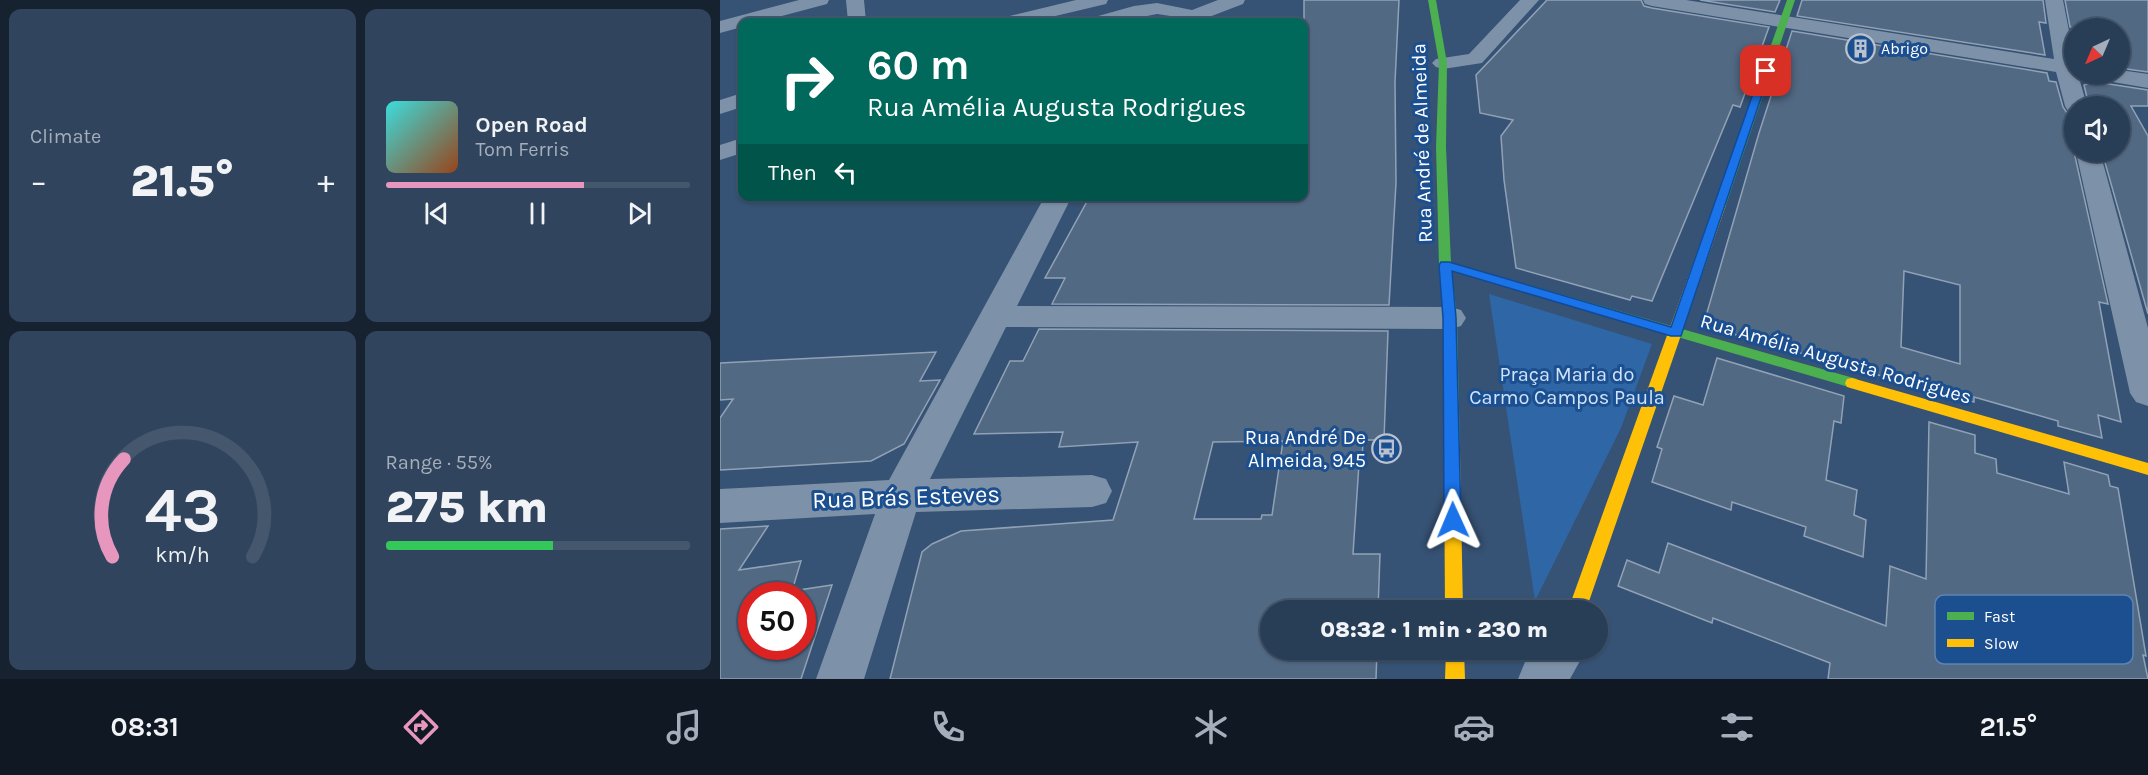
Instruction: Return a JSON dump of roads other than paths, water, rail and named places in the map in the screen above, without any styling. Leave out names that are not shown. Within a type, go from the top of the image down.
[{"type":"street","points":[[753,18],[820,0]]},
{"type":"street","points":[[855,0],[857,18]]},
{"type":"street","points":[[1025,18],[1099,0]]},
{"type":"street","points":[[1192,18],[1236,0]]},
{"type":"street","name":"Rua André de Almeida","points":[[1432,0],[1443,63],[1441,147],[1445,265],[1450,318],[1454,600]]},
{"type":"street","points":[[1443,63],[1475,58],[1530,0]]},
{"type":"street","points":[[1652,0],[2064,67]]},
{"type":"street","points":[[1581,600],[1791,0]]},
{"type":"street","points":[[2054,0],[2064,42]]},
{"type":"street","points":[[1113,18],[1155,7],[1181,10],[1186,18]]},
{"type":"street","points":[[720,27],[738,22]]},
{"type":"street","points":[[2130,78],[2148,81]]},
{"type":"street","points":[[720,107],[738,101]]},
{"type":"street","points":[[720,153],[738,146]]},
{"type":"street","points":[[2091,162],[2138,310],[2148,393]]},
{"type":"street","points":[[840,679],[901,496],[1056,201]]},
{"type":"street","name":"Rua Amélia Augusta Rodrigues","points":[[1445,265],[2148,469]]},
{"type":"street","points":[[996,316],[1450,318]]},
{"type":"street","name":"Rua Brás Esteves","points":[[720,506],[901,496],[1092,491]]},
{"type":"street","points":[[1455,660],[1455,679]]},
{"type":"street","points":[[1542,679],[1556,660]]},
{"type":"place","name":"Abrigo","points":[[1860,48]]},
{"type":"place","name":"Rua André De Almeida, 945","points":[[1387,449]]},
{"type":"park label","name":"Praça Maria do Carmo Campos Paula","points":[[1567,386]]}]
